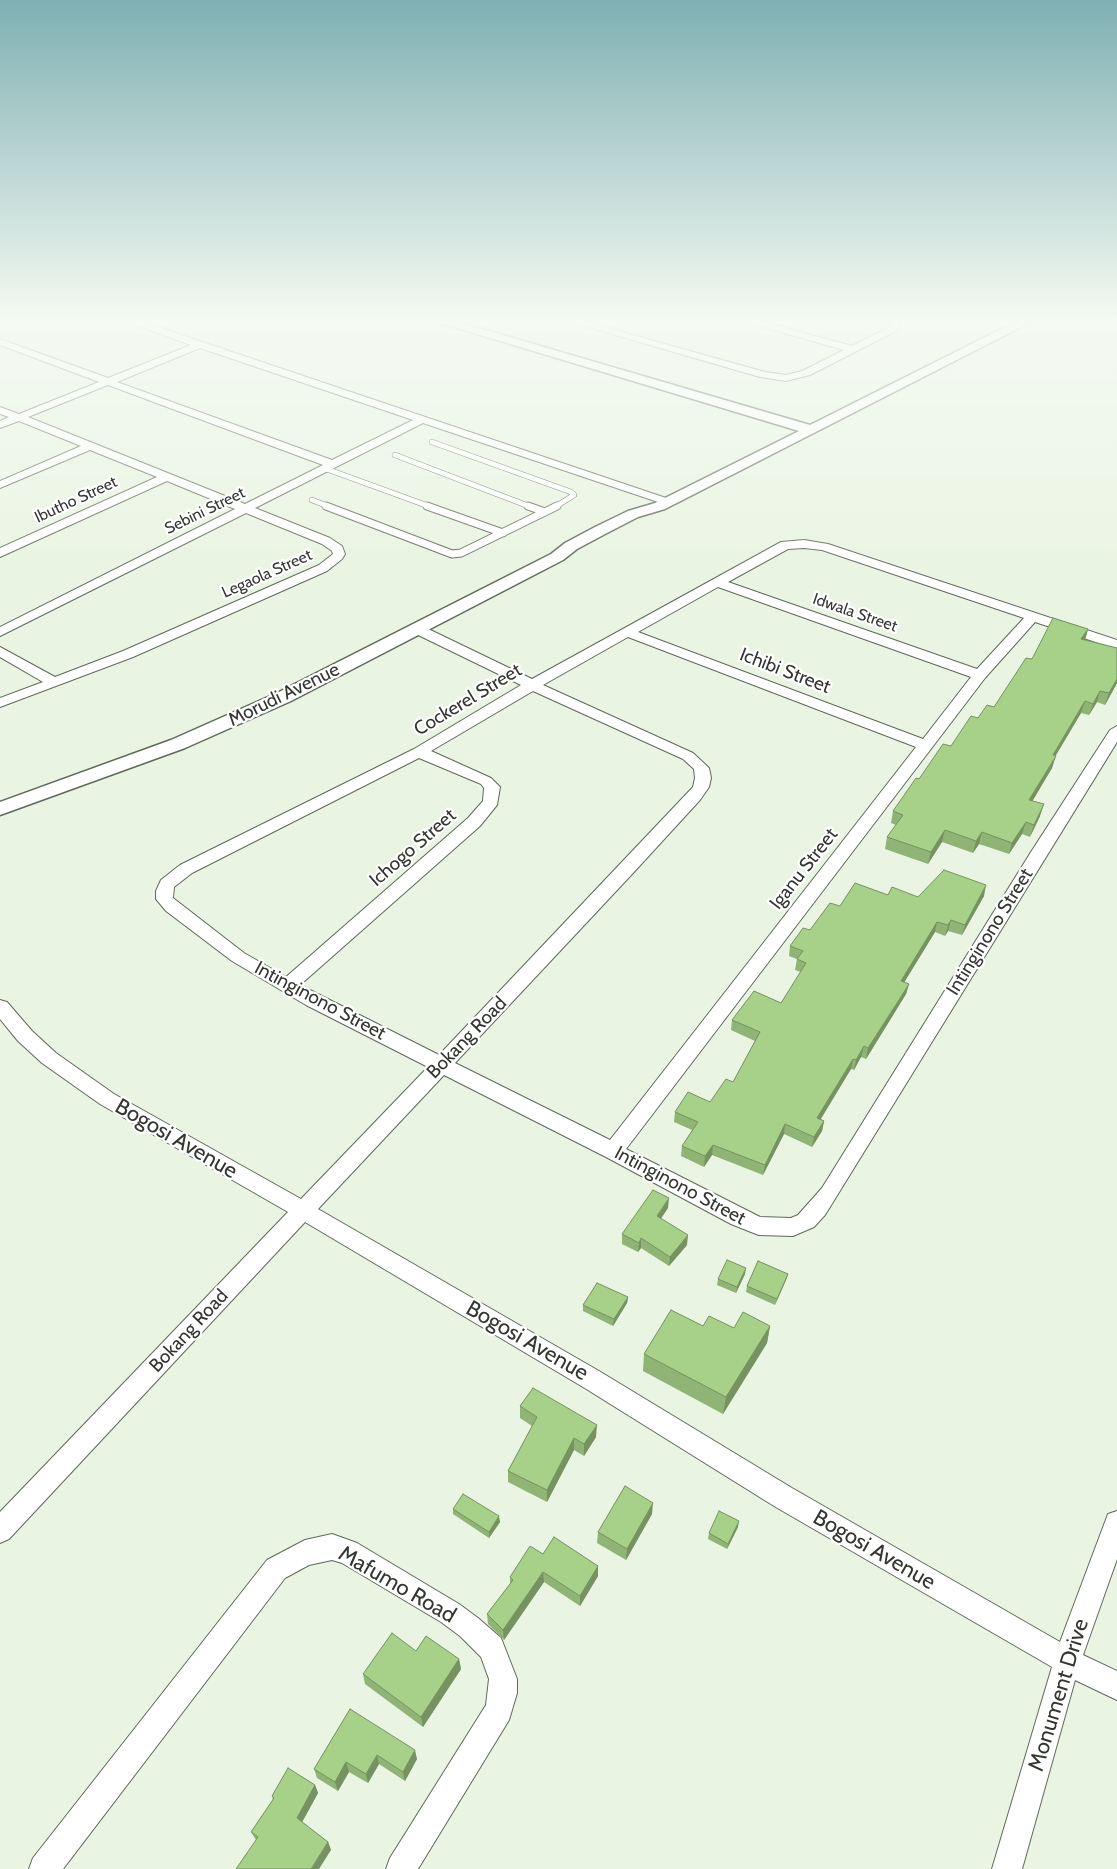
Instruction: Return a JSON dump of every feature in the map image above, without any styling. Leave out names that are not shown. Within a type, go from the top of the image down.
[{"type":"street","points":[[0,425],[43,408]]},
{"type":"street","points":[[177,408],[328,466]]},
{"type":"street","points":[[390,408],[664,504]]},
{"type":"street","points":[[737,408],[812,430]]},
{"type":"street","name":"Morudi Avenue","points":[[0,809],[199,735],[284,697],[557,557],[582,551],[616,535],[647,518],[664,504],[855,408]]},
{"type":"street","name":"Legaola Street","points":[[0,410],[326,541],[338,549],[339,554],[336,560],[324,568],[128,654],[0,702]]},
{"type":"street","name":"Sebini Street","points":[[0,632],[423,419]]},
{"type":"street","points":[[0,486],[91,446]]},
{"type":"street","name":"Ibutho Street","points":[[0,553],[166,477]]},
{"type":"street","name":"Cockerel Street","points":[[164,891],[167,884],[186,868],[419,752],[532,685],[719,583],[776,549],[794,544],[824,547],[1032,617]]},
{"type":"street","name":"Idwala Street","points":[[719,583],[980,675]]},
{"type":"street","points":[[1032,617],[1117,644]]},
{"type":"street","name":"Iganu Street","points":[[613,1151],[980,675],[1032,617]]},
{"type":"street","name":"Bokang Road","points":[[0,1530],[628,868],[701,787],[703,778],[701,768],[688,756],[532,685],[417,629]]},
{"type":"street","name":"Ichibi Street","points":[[629,633],[927,746]]},
{"type":"street","points":[[0,651],[55,682]]},
{"type":"street","name":"Intinginono Street","points":[[164,891],[166,899],[172,907],[238,957],[287,986],[613,1151],[739,1218],[759,1226],[793,1227],[806,1221],[829,1194],[1039,852],[1117,730]]},
{"type":"street","name":"Ichogo Street","points":[[287,986],[474,822],[491,802],[492,788],[486,781],[419,752]]},
{"type":"street","name":"Bogosi Avenue","points":[[0,1007],[25,1036],[49,1058],[107,1099],[591,1379],[783,1496],[1066,1660],[1117,1686]]},
{"type":"street","name":"Monument Drive","points":[[1007,1869],[1066,1660],[1117,1523]]},
{"type":"street","name":"Mafumo Road","points":[[44,1869],[276,1569],[305,1553],[332,1547],[348,1552],[450,1613],[469,1627],[491,1648],[503,1679],[503,1693],[499,1710],[401,1869]]},
{"type":"lane","points":[[312,500],[452,554],[461,553],[545,512],[572,498],[574,495],[571,492],[432,442]]},
{"type":"lane","points":[[395,455],[545,512]]},
{"type":"lane","points":[[328,466],[502,533]]},
{"type":"building","points":[[1053,618],[1088,629],[1081,639],[1117,648],[1117,679],[1109,693],[1100,691],[1093,704],[1085,701],[1053,755],[1056,756],[1029,800],[1044,804],[1034,825],[1026,822],[1012,843],[982,832],[976,841],[945,830],[931,852],[887,837],[903,815],[893,811],[916,778],[919,779],[943,744],[951,746],[971,716],[978,718],[987,705],[994,707],[1026,658],[1032,659]]},
{"type":"building","points":[[944,870],[986,885],[965,925],[951,920],[948,925],[937,922],[901,981],[909,984],[868,1048],[864,1046],[856,1060],[853,1059],[817,1118],[824,1121],[814,1137],[785,1124],[765,1165],[713,1145],[705,1156],[682,1146],[698,1122],[675,1112],[688,1092],[710,1102],[726,1079],[733,1082],[760,1032],[732,1020],[754,991],[781,1003],[806,963],[797,959],[803,951],[790,946],[803,928],[810,930],[830,903],[840,906],[855,883],[888,895],[892,887],[918,897]]},
{"type":"building","points":[[653,1190],[669,1198],[657,1216],[688,1235],[670,1257],[641,1238],[639,1243],[622,1234]]},
{"type":"building","points":[[727,1260],[746,1268],[737,1287],[718,1279]]},
{"type":"building","points":[[758,1261],[788,1274],[777,1299],[747,1286]]},
{"type":"building","points":[[597,1283],[628,1297],[614,1319],[583,1305]]},
{"type":"building","points":[[671,1310],[703,1326],[709,1316],[734,1328],[743,1312],[770,1326],[726,1397],[644,1354]]},
{"type":"building","points":[[533,1388],[597,1425],[584,1444],[574,1438],[547,1490],[508,1471],[537,1417],[520,1406]]},
{"type":"building","points":[[625,1486],[653,1503],[627,1549],[598,1532]]},
{"type":"building","points":[[463,1494],[499,1516],[489,1532],[453,1509]]},
{"type":"building","points":[[719,1511],[739,1521],[728,1544],[709,1533]]},
{"type":"building","points":[[554,1537],[598,1566],[580,1596],[543,1572],[503,1630],[487,1614],[513,1580],[510,1577],[530,1546],[543,1554]]},
{"type":"building","points":[[392,1633],[416,1651],[426,1636],[459,1659],[421,1717],[363,1674]]},
{"type":"building","points":[[350,1709],[415,1750],[403,1772],[377,1755],[366,1774],[346,1762],[335,1782],[314,1769]]},
{"type":"building","points":[[288,1768],[315,1785],[297,1818],[328,1842],[311,1869],[236,1869],[258,1837],[251,1832],[274,1798],[272,1796]]}]
